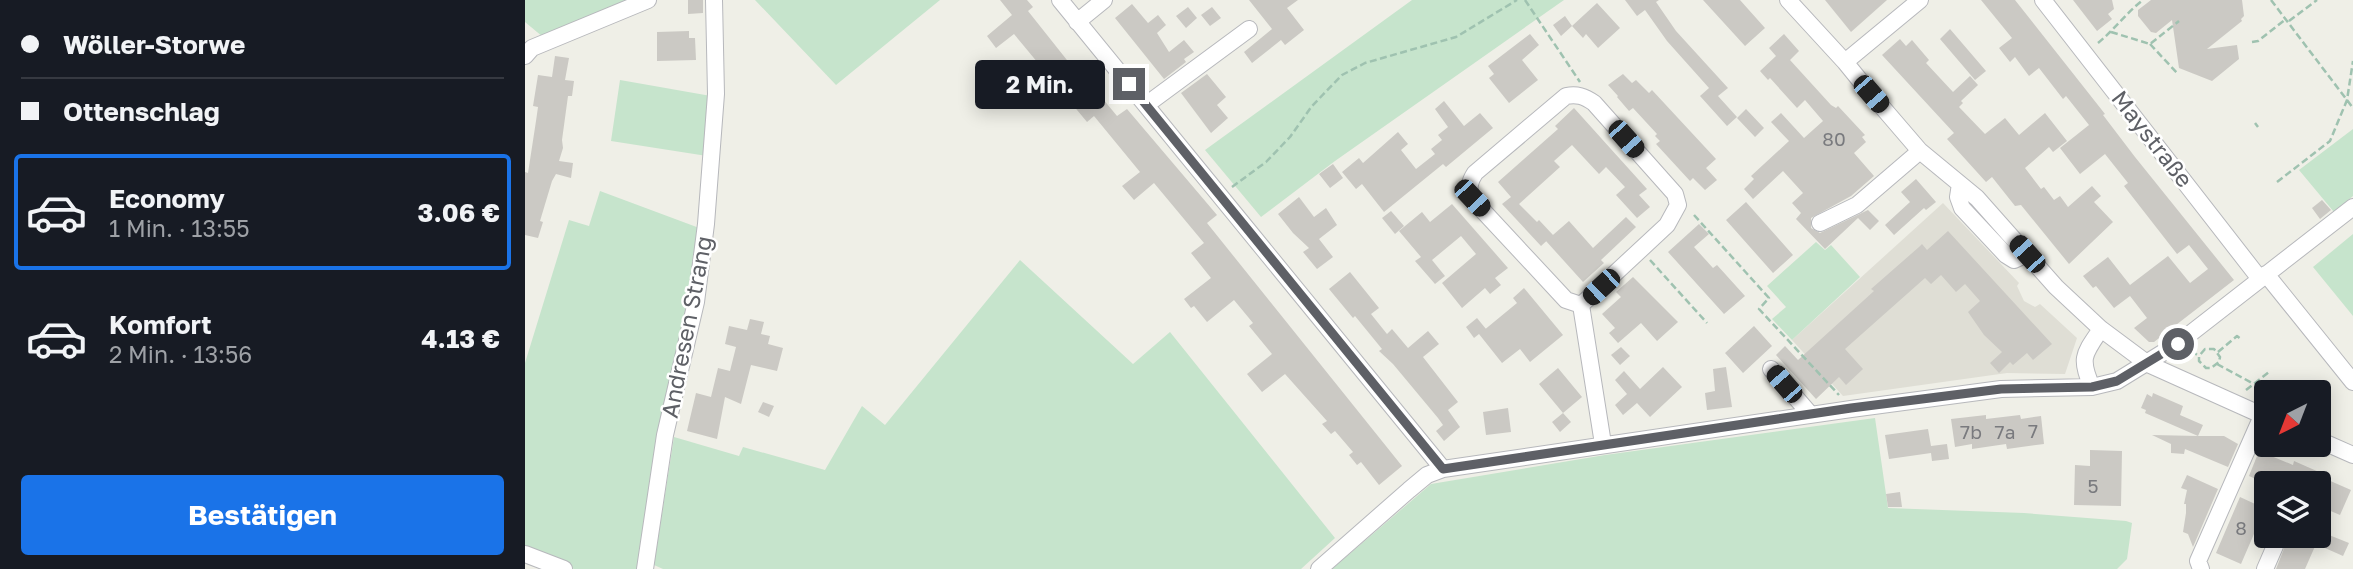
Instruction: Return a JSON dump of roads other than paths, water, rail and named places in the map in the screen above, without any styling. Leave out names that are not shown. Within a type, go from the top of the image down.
[{"type":"street","points":[[525,56],[532,48],[648,0]]},
{"type":"street","name":"Andresen Strang","points":[[645,569],[665,435],[696,302],[705,237],[716,94],[715,0]]},
{"type":"street","points":[[1060,0],[1443,469]]},
{"type":"street","points":[[1077,22],[1104,0]]},
{"type":"street","points":[[1789,0],[1920,150],[1961,184],[2056,287],[2101,329],[2148,364],[2254,412]]},
{"type":"street","points":[[1845,62],[1920,0]]},
{"type":"street","name":"Maystraße","points":[[2043,0],[2263,277],[2353,382]]},
{"type":"street","points":[[1146,105],[1249,29]]},
{"type":"street","points":[[1566,96],[1581,96],[1594,103],[1675,194],[1678,205],[1667,225],[1581,305],[1566,300],[1472,198],[1469,184],[1475,173],[1566,96]]},
{"type":"street","points":[[1820,223],[1857,205],[1920,150]]},
{"type":"street","points":[[1319,569],[1409,489],[1427,475],[1443,469],[1851,408],[2001,389],[2092,387],[2117,381],[2178,344],[2353,207]]},
{"type":"street","points":[[1581,305],[1603,444]]},
{"type":"street","points":[[2092,387],[2083,367],[2085,352],[2101,329]]},
{"type":"street","points":[[1771,369],[1810,414]]},
{"type":"street","points":[[2216,569],[2199,565],[2254,440]]},
{"type":"street","points":[[2331,445],[2353,455]]},
{"type":"street","points":[[2265,569],[2274,548]]},
{"type":"street","points":[[525,554],[564,569]]}]
